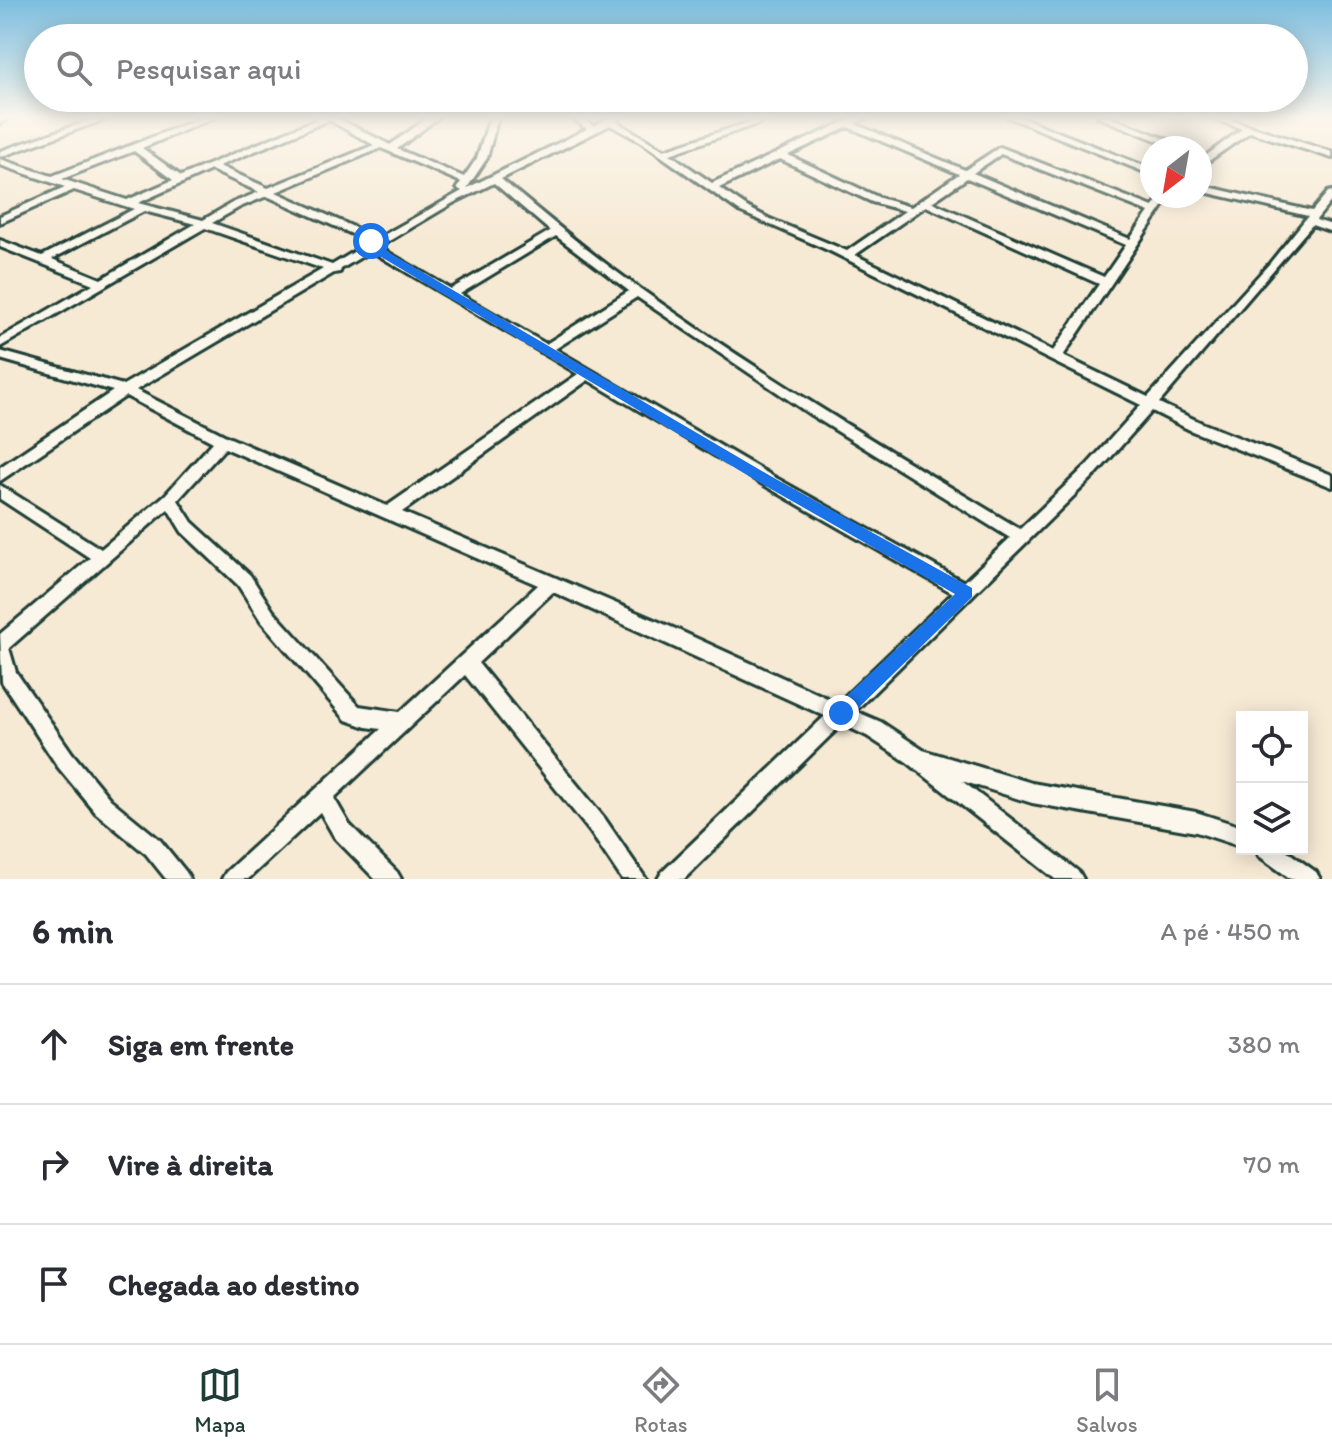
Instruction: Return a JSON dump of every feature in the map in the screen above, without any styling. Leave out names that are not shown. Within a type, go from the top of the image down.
[{"type":"street","points":[[51,180],[105,158]]},
{"type":"street","points":[[150,158],[178,179]]},
{"type":"street","points":[[128,204],[230,158]]},
{"type":"street","points":[[0,343],[202,223],[358,158]]},
{"type":"street","points":[[412,158],[468,182]]},
{"type":"street","points":[[449,201],[468,182],[482,158]]},
{"type":"street","points":[[0,475],[125,390],[336,270],[449,201],[536,158]]},
{"type":"street","points":[[670,158],[764,220],[847,256],[1056,356],[1148,404],[1246,449],[1332,481]]},
{"type":"street","points":[[712,187],[777,158]]},
{"type":"street","points":[[785,158],[876,200],[915,211]]},
{"type":"street","points":[[926,158],[1131,243]]},
{"type":"street","points":[[847,256],[927,203],[987,158]]},
{"type":"street","points":[[1024,158],[1154,211]]},
{"type":"street","points":[[1116,158],[1140,167]]},
{"type":"street","points":[[0,162],[128,204],[202,223],[336,270]]},
{"type":"street","points":[[211,166],[365,236],[372,247],[769,481],[967,592]]},
{"type":"street","points":[[495,179],[555,232],[635,293],[838,426],[1019,536]]},
{"type":"street","points":[[0,220],[72,187]]},
{"type":"street","points":[[1212,191],[1312,218],[1332,229]]},
{"type":"street","points":[[669,879],[967,592],[1019,536],[1092,469],[1332,194]]},
{"type":"street","points":[[927,203],[1107,283]]},
{"type":"street","points":[[44,259],[143,208]]},
{"type":"street","points":[[1056,356],[1156,208]]},
{"type":"street","points":[[452,293],[555,232]]},
{"type":"street","points":[[0,243],[101,283]]},
{"type":"street","points":[[547,349],[635,293]]},
{"type":"street","points":[[0,355],[125,390],[223,441],[841,713],[914,755],[1072,879]]},
{"type":"street","points":[[390,512],[589,373]]},
{"type":"street","points":[[179,879],[153,847],[103,806],[65,760],[8,676],[0,645],[170,499],[223,441]]},
{"type":"street","points":[[0,491],[102,558]]},
{"type":"street","points":[[170,499],[187,527],[244,580],[267,616],[353,713],[404,722]]},
{"type":"street","points":[[233,879],[551,584]]},
{"type":"street","points":[[467,664],[598,826],[635,879]]},
{"type":"street","points":[[914,755],[1032,793],[1196,822],[1236,835]]},
{"type":"street","points":[[322,797],[342,831],[390,879]]},
{"type":"street","points":[[1275,855],[1309,879]]},
{"type":"route","points":[[371,241],[372,247],[769,481],[967,592],[841,713]]}]
